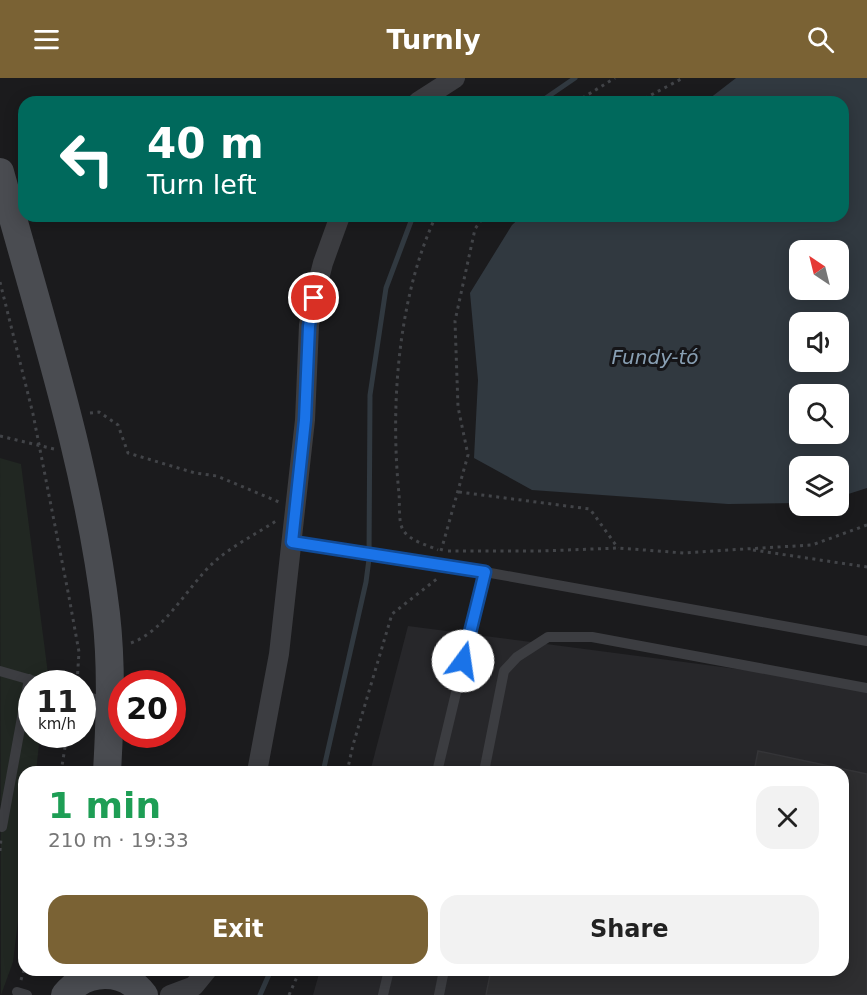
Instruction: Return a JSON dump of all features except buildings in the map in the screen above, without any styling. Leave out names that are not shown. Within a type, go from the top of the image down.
[{"type":"main road","points":[[0,172],[77,455],[101,582],[110,670]]},
{"type":"main road","points":[[107,766],[108,748]]},
{"type":"main road","points":[[71,986],[91,976]]},
{"type":"main road","points":[[117,976],[140,987]]},
{"type":"street","points":[[427,96],[455,78]]},
{"type":"street","points":[[258,766],[279,654],[292,542],[305,420],[309,326],[323,263],[338,222]]},
{"type":"street","points":[[170,995],[194,986],[202,976]]},
{"type":"street","points":[[201,995],[214,976]]},
{"type":"lane","points":[[292,542],[453,566],[867,641]]},
{"type":"lane","points":[[438,766],[485,572]]},
{"type":"lane","points":[[485,766],[504,671],[517,657],[548,637],[592,637],[867,688]]},
{"type":"lane","points":[[0,671],[18,676]]},
{"type":"lane","points":[[2,827],[18,739]]},
{"type":"lane","points":[[383,995],[388,976]]},
{"type":"lane","points":[[439,995],[443,976]]},
{"type":"lane","points":[[21,995],[17,992],[27,995]]},
{"type":"path","points":[[586,96],[615,78]]},
{"type":"path","points":[[649,96],[683,78]]},
{"type":"path","points":[[433,222],[410,287],[399,367],[396,460],[402,529],[412,539],[441,551],[618,548],[684,553],[812,545],[867,525]]},
{"type":"path","points":[[441,551],[468,455],[458,407],[454,321],[475,229],[480,222]]},
{"type":"path","points":[[0,282],[33,414],[79,652],[78,670]]},
{"type":"path","points":[[67,417],[99,412],[118,424],[128,453],[184,470],[217,476],[295,508]]},
{"type":"path","points":[[0,436],[77,455]]},
{"type":"path","points":[[459,492],[590,509],[618,548]]},
{"type":"path","points":[[109,650],[146,636],[214,562],[295,508]]},
{"type":"path","points":[[745,549],[867,567]]},
{"type":"path","points":[[348,766],[392,615],[453,566]]},
{"type":"path","points":[[62,766],[66,748]]},
{"type":"path","points":[[289,995],[297,976]]},
{"type":"shaded area","points":[[0,458],[21,464],[47,670],[18,670],[18,748],[39,748],[37,766],[18,766],[18,921],[13,962],[1,995]]},
{"type":"shaded area","points":[[408,626],[867,686],[867,995],[313,995],[318,976],[849,976],[849,766],[372,766]]},
{"type":"water","name":"Fundy-tó","points":[[736,78],[867,78],[867,488],[849,494],[849,456],[789,456],[789,503],[728,504],[532,490],[474,458],[478,380],[470,293],[515,222],[849,222],[849,96],[713,96]]},
{"type":"waterway","points":[[549,96],[575,78]]},
{"type":"waterway","points":[[324,766],[366,582],[369,559],[370,395],[386,288],[411,222]]},
{"type":"waterway","points":[[260,995],[268,976]]},
{"type":"route","points":[[314,298],[309,326],[305,420],[292,542],[485,572],[463,661]]}]
